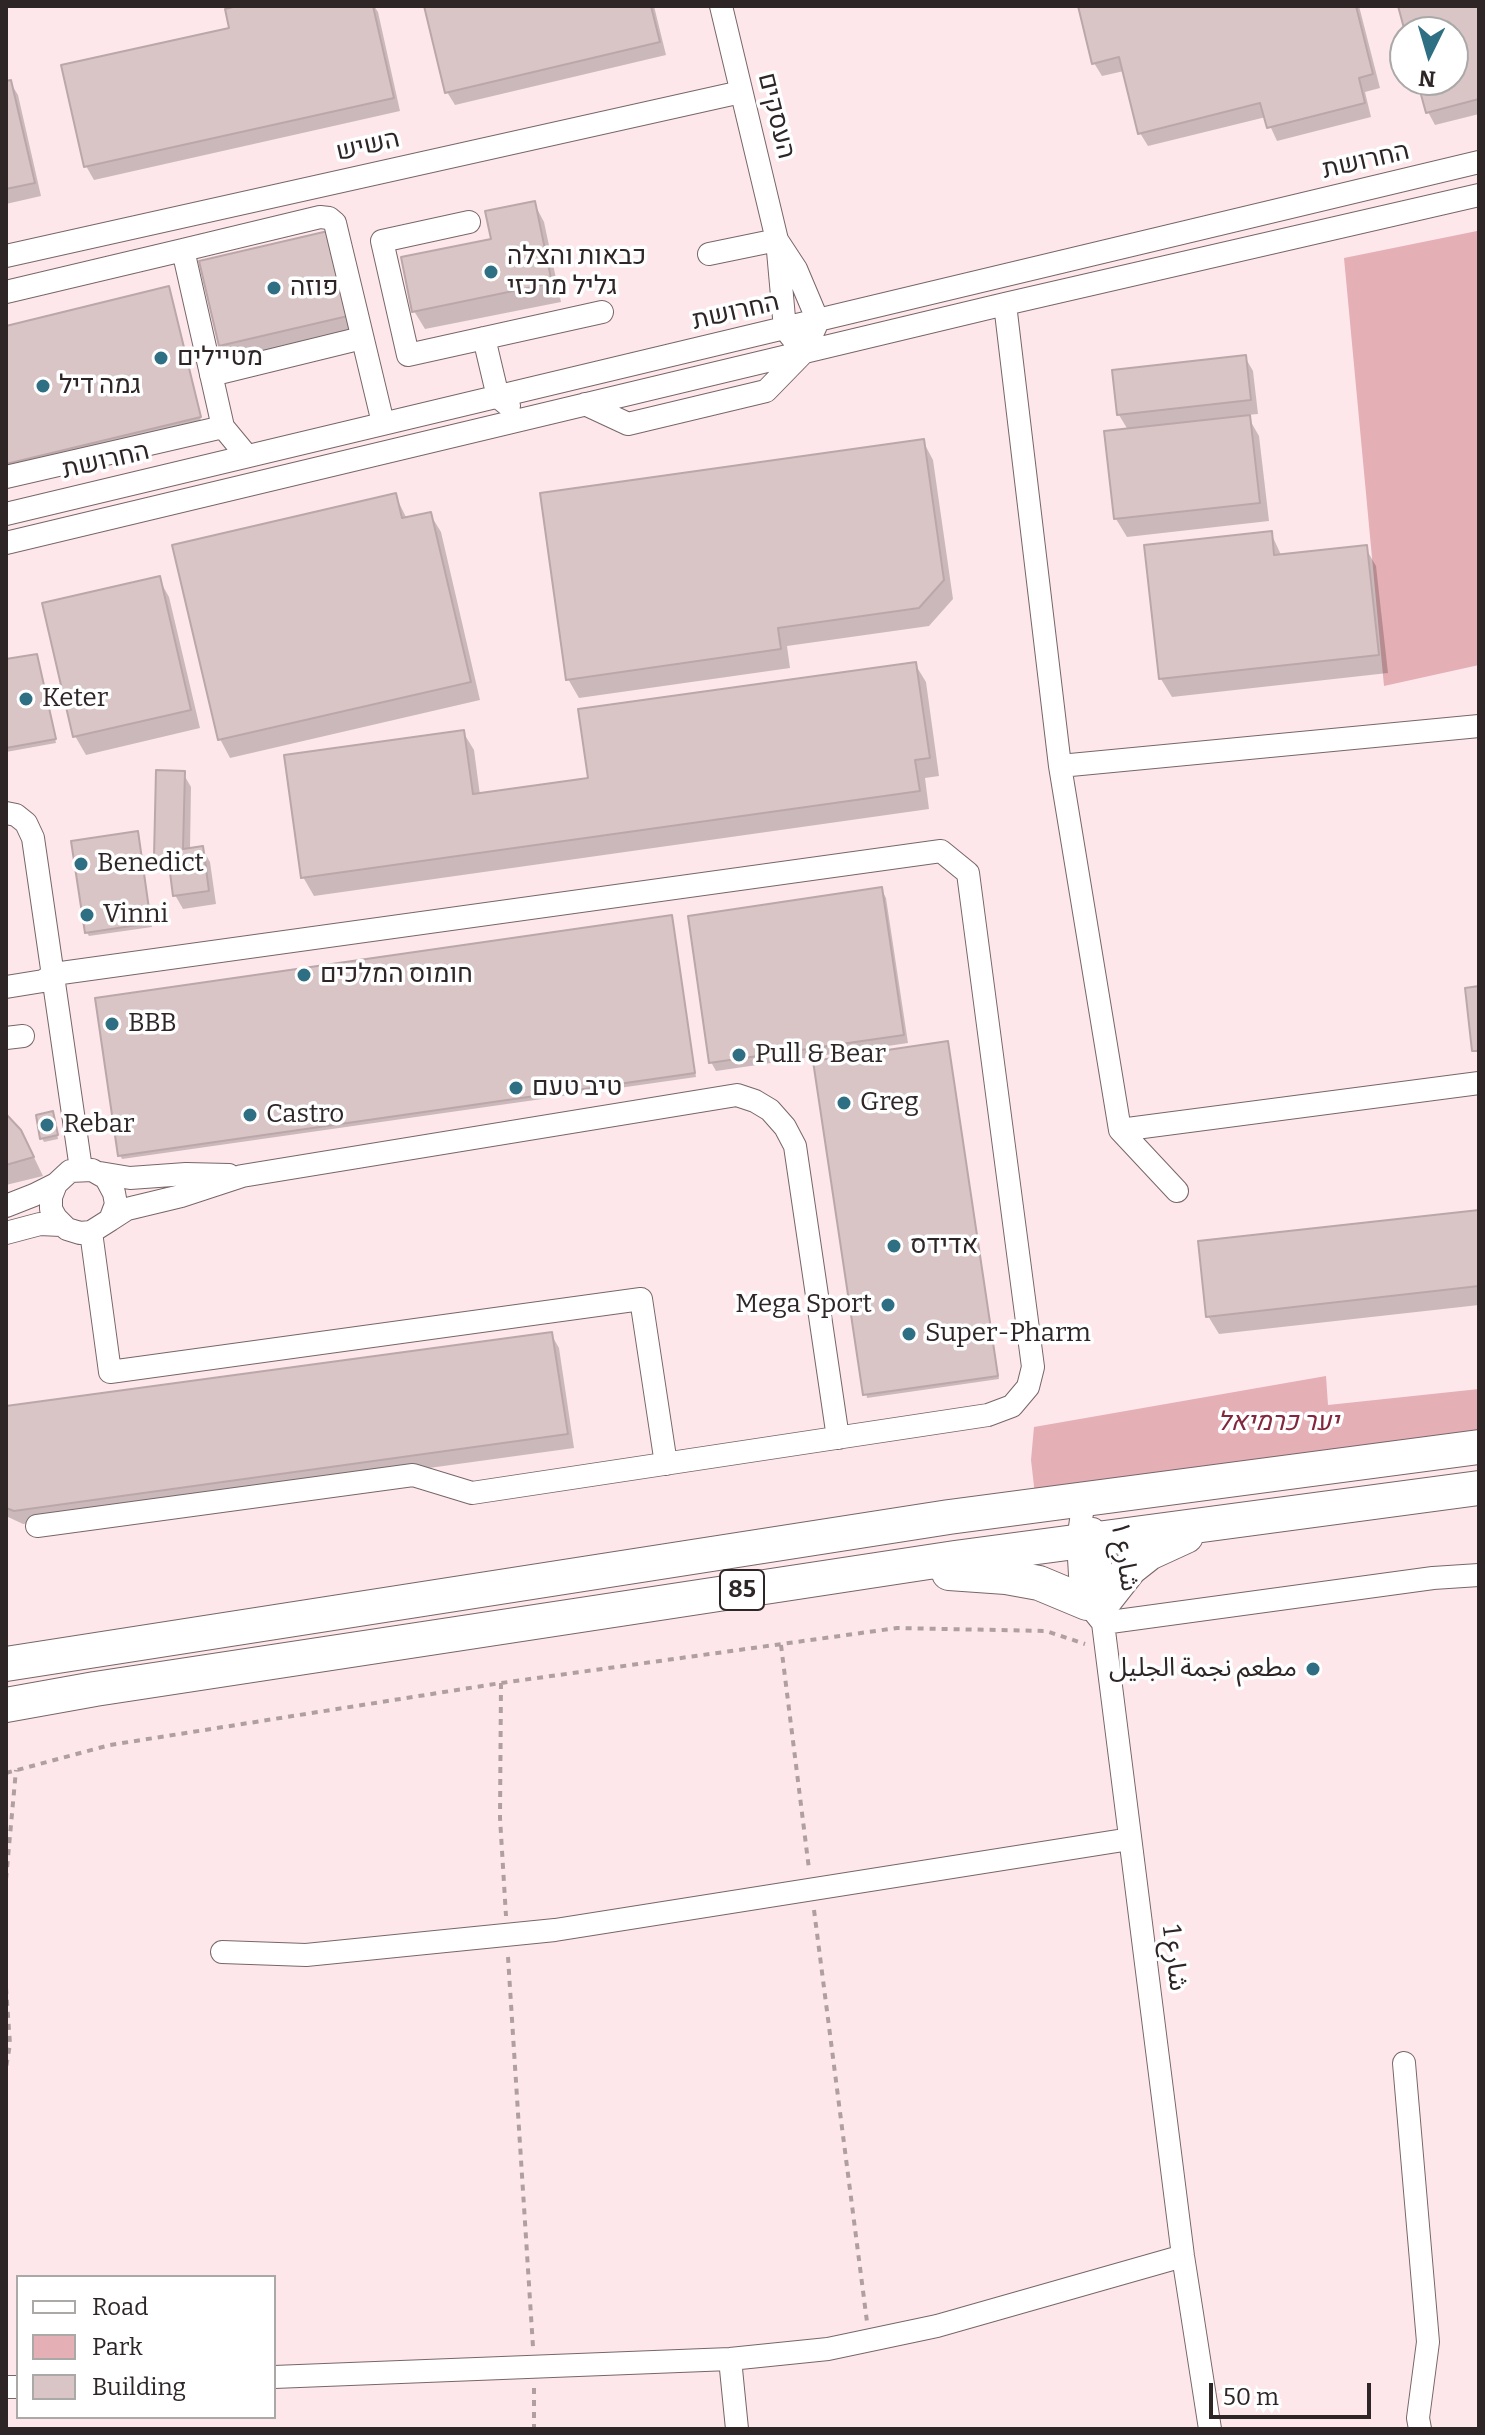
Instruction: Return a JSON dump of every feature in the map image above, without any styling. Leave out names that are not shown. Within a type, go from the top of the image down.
[{"type":"highway","name":"85","points":[[6,1664],[1084,1499],[1479,1447]]},
{"type":"highway","name":"85","points":[[6,1705],[885,1568],[1479,1488]]},
{"type":"highway","points":[[885,1568],[1006,1577],[1039,1583],[1098,1609],[1130,1568],[1149,1553],[1213,1523]]},
{"type":"street","name":"העסקים","points":[[721,6],[777,240]]},
{"type":"street","name":"השיש","points":[[6,256],[741,92]]},
{"type":"street","name":"החרושת","points":[[16,511],[1479,162]]},
{"type":"street","name":"החרושת","points":[[6,543],[1005,304],[1479,195]]},
{"type":"street","points":[[6,292],[320,217],[329,218],[335,223],[383,423]]},
{"type":"street","points":[[469,222],[382,241],[408,355],[602,312]]},
{"type":"street","points":[[709,254],[777,240]]},
{"type":"street","points":[[777,240],[796,269],[818,321],[804,352],[785,329],[777,240]]},
{"type":"street","points":[[183,250],[223,427],[247,456]]},
{"type":"street","points":[[1005,304],[1060,766],[1120,1130],[1177,1191]]},
{"type":"street","points":[[211,375],[362,338]]},
{"type":"street","points":[[484,338],[498,397],[523,419]]},
{"type":"street","points":[[16,511],[12,476],[223,427]]},
{"type":"street","points":[[1060,766],[1479,726]]},
{"type":"street","points":[[6,813],[16,815],[31,830],[90,1171]]},
{"type":"street","points":[[6,987],[43,981],[54,974],[941,851],[968,873],[1033,1367],[1028,1387],[1012,1406],[988,1415],[472,1493],[413,1475],[37,1526]]},
{"type":"street","points":[[1120,1130],[1479,1083]]},
{"type":"street","points":[[6,1233],[40,1224],[61,1225],[74,1232],[100,1226],[127,1209],[242,1176],[737,1095],[770,1110],[785,1127],[795,1146],[838,1438]]},
{"type":"street","points":[[6,1206],[56,1184],[70,1171],[90,1171],[119,1178],[186,1174],[242,1176]]},
{"type":"street","points":[[90,1171],[110,1182],[116,1199],[100,1226],[110,1372],[641,1299],[666,1464]]},
{"type":"street","points":[[56,1184],[51,1209],[61,1225]]},
{"type":"street","name":"شارع 1","points":[[1084,1499],[1087,1540],[1080,1575],[1098,1609],[1107,1651],[1183,2256],[1210,2429]]},
{"type":"street","points":[[1098,1609],[1479,1575]]},
{"type":"street","points":[[222,1952],[306,1955],[555,1930],[1130,1839]]},
{"type":"street","points":[[1404,2063],[1428,2342],[1418,2418],[1420,2429]]},
{"type":"street","points":[[276,2377],[786,2355],[937,2326],[1183,2256]]},
{"type":"street","points":[[730,2359],[737,2429]]},
{"type":"path","points":[[6,1773],[110,1745],[501,1683],[897,1628],[1046,1631],[1107,1651]]},
{"type":"path","points":[[781,1645],[869,2341]]},
{"type":"path","points":[[501,1683],[500,1818],[534,2366],[534,2429]]},
{"type":"path","points":[[6,1879],[16,1770]]},
{"type":"path","points":[[6,1988],[10,2044],[6,2068]]},
{"type":"green space","points":[[1477,231],[1479,665],[1384,686],[1344,258]]},
{"type":"green space","name":"יער כרמיאל","points":[[1326,1376],[1328,1405],[1479,1389],[1479,1433],[1035,1495],[1031,1460],[1034,1427]]},
{"type":"building","points":[[237,6],[373,6],[394,98],[84,167],[61,65],[229,28],[225,9]]},
{"type":"building","points":[[424,6],[651,6],[660,42],[445,93]]},
{"type":"building","points":[[1078,6],[1356,6],[1373,74],[1359,78],[1365,103],[1267,128],[1260,103],[1138,134],[1119,57],[1092,64]]},
{"type":"building","points":[[1398,6],[1479,6],[1479,99],[1426,113],[1421,96],[1469,96],[1469,16],[1401,16]]},
{"type":"building","points":[[11,80],[35,183],[6,189],[6,81]]},
{"type":"building","points":[[535,201],[552,283],[412,312],[401,257],[491,239],[485,211]]},
{"type":"building","name":"פוזה","points":[[328,231],[348,316],[219,346],[199,261]]},
{"type":"building","points":[[169,286],[201,417],[6,464],[6,326]]},
{"type":"building","points":[[1246,355],[1251,400],[1117,415],[1112,370]]},
{"type":"building","points":[[1250,415],[1260,503],[1114,519],[1104,431]]},
{"type":"building","points":[[924,439],[944,580],[919,608],[778,628],[781,649],[566,680],[540,493]]},
{"type":"building","points":[[396,493],[402,518],[431,512],[471,682],[218,740],[172,545]]},
{"type":"building","points":[[1272,531],[1274,555],[1367,545],[1379,655],[1159,679],[1144,545]]},
{"type":"building","points":[[160,576],[191,710],[73,737],[42,603]]},
{"type":"building","name":"Keter","points":[[37,654],[56,739],[6,748],[6,659]]},
{"type":"building","points":[[916,662],[930,758],[915,760],[920,791],[301,878],[284,755],[464,730],[473,794],[588,778],[578,709]]},
{"type":"building","points":[[156,770],[185,771],[183,849],[203,846],[209,891],[173,896],[168,857],[154,857]]},
{"type":"building","points":[[138,831],[151,923],[85,933],[71,841]]},
{"type":"building","points":[[882,887],[904,1035],[709,1063],[688,916]]},
{"type":"building","points":[[672,915],[695,1073],[118,1156],[95,998]]},
{"type":"building","points":[[1479,986],[1479,1051],[1472,1051],[1465,988]]},
{"type":"building","points":[[948,1041],[998,1376],[863,1395],[813,1061]]},
{"type":"building","name":"Rebar","points":[[53,1111],[58,1135],[40,1139],[36,1115]]},
{"type":"building","points":[[6,1114],[21,1130],[34,1157],[6,1165]]},
{"type":"building","points":[[1479,1210],[1479,1286],[1206,1317],[1198,1241]]},
{"type":"building","points":[[552,1332],[568,1434],[14,1511],[6,1508],[6,1406]]},
{"type":"place","name":"כבאות והצלה גליל מרכזי","points":[[491,272]]},
{"type":"place","name":"פוזה","points":[[274,288]]},
{"type":"place","name":"מטיילים","points":[[161,358]]},
{"type":"place","name":"גמה דיל","points":[[43,386]]},
{"type":"place","name":"Keter","points":[[26,699]]},
{"type":"place","name":"Benedict","points":[[81,864]]},
{"type":"place","name":"Vinni","points":[[87,915]]},
{"type":"place","name":"חומוס המלכים","points":[[304,975]]},
{"type":"place","name":"BBB","points":[[112,1024]]},
{"type":"place","name":"Pull & Bear","points":[[739,1055]]},
{"type":"place","name":"טיב טעם","points":[[516,1088]]},
{"type":"place","name":"Greg","points":[[844,1103]]},
{"type":"place","name":"Castro","points":[[250,1115]]},
{"type":"place","name":"Rebar","points":[[47,1125]]},
{"type":"place","name":"אדידס","points":[[894,1246]]},
{"type":"place","name":"Mega Sport","points":[[888,1305]]},
{"type":"place","name":"Super-Pharm","points":[[909,1334]]},
{"type":"place","name":"مطعم نجمة الجليل","points":[[1313,1669]]}]
